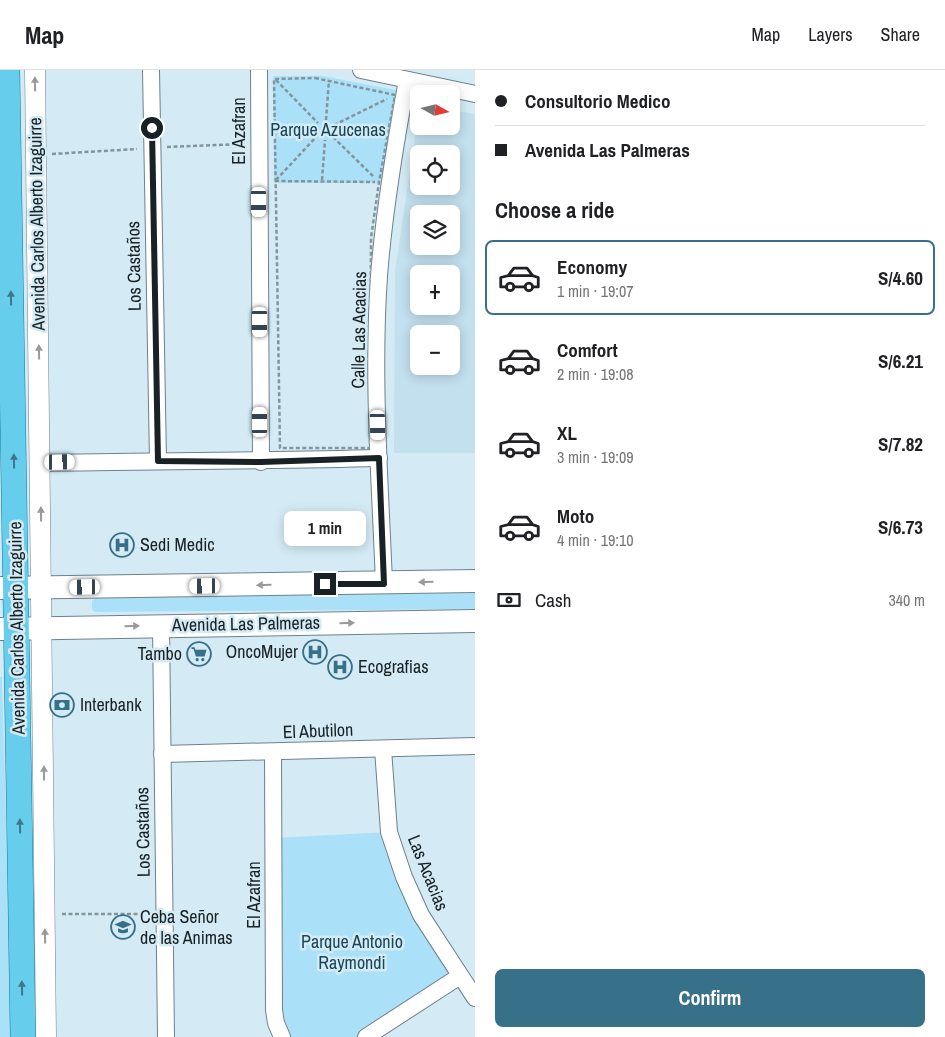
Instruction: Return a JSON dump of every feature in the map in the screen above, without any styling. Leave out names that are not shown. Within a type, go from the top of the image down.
[{"type":"main road","name":"Avenida Carlos Alberto Izaguirre","points":[[7,70],[8,629],[23,1037]]},
{"type":"main road","points":[[8,588],[384,584],[475,581]]},
{"type":"main road","name":"Avenida Las Palmeras","points":[[8,629],[475,620]]},
{"type":"street","name":"Avenida Carlos Alberto Izaguirre","points":[[35,70],[43,628],[46,1037]]},
{"type":"street","name":"Los Castaños","points":[[151,70],[158,461]]},
{"type":"street","points":[[361,70],[475,94]]},
{"type":"street","name":"El Azafran","points":[[261,462],[267,181],[264,72]]},
{"type":"street","name":"Calle Las Acacias","points":[[384,584],[377,366],[379,276],[388,194],[407,80]]},
{"type":"street","points":[[40,463],[261,462],[379,458]]},
{"type":"street","name":"Los Castaños","points":[[161,626],[166,1037]]},
{"type":"street","name":"El Abutilon","points":[[162,754],[475,746]]},
{"type":"street","name":"Las Acacias","points":[[383,749],[389,832],[400,865],[421,915],[475,998]]},
{"type":"street","name":"El Azafran","points":[[273,752],[274,1010],[276,1023],[282,1037]]},
{"type":"street","points":[[366,1037],[460,976]]},
{"type":"path","points":[[264,72],[274,79],[318,123]]},
{"type":"path","points":[[274,79],[315,78],[396,95]]},
{"type":"path","points":[[274,79],[275,127],[267,181],[280,448],[370,448],[371,238],[379,182],[396,95]]},
{"type":"path","points":[[326,120],[329,80]]},
{"type":"path","points":[[334,125],[396,95]]},
{"type":"path","points":[[275,127],[316,129]]},
{"type":"path","points":[[335,132],[387,137]]},
{"type":"path","points":[[267,181],[317,136]]},
{"type":"path","points":[[333,137],[379,182]]},
{"type":"path","points":[[322,180],[325,140]]},
{"type":"path","points":[[267,181],[379,182]]},
{"type":"path","points":[[45,914],[164,914]]},
{"type":"shaded area","points":[[460,112],[475,114],[475,453],[394,453],[395,271],[410,170],[410,195],[460,195],[460,145],[414,145],[415,135],[460,135]]},
{"type":"green space","name":"Parque Azucenas","points":[[273,76],[323,76],[401,91],[382,183],[274,183]]},
{"type":"green space","points":[[475,593],[475,609],[96,612],[92,610],[92,601],[99,596]]},
{"type":"green space","points":[[0,677],[2,677],[12,1037],[0,1037]]},
{"type":"green space","name":"Parque Antonio Raymondi","points":[[389,832],[460,976],[366,1037],[282,1037],[274,838]]},
{"type":"place","name":"Sedi Medic","points":[[122,545]]},
{"type":"place","name":"OncoMujer","points":[[315,652]]},
{"type":"place","name":"Tambo","points":[[199,654]]},
{"type":"place","name":"Ecografias","points":[[340,667]]},
{"type":"place","name":"Interbank","points":[[62,705]]},
{"type":"place","name":"Ceba Señor de las Animas","points":[[123,927]]},
{"type":"route","points":[[152,128],[158,461],[261,462],[379,458],[384,584],[325,584]]}]
